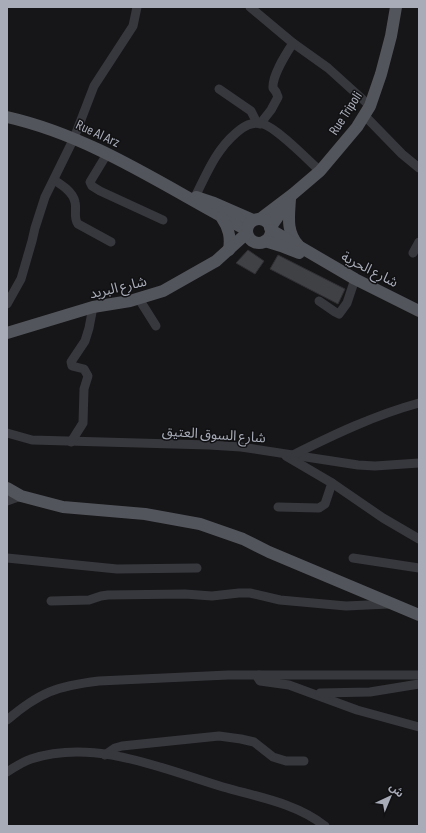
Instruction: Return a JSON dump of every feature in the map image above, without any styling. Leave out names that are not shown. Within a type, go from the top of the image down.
[{"type":"main road","name":"Rue Tripoli","points":[[252,229],[292,197],[320,171],[357,126],[367,111],[381,74],[391,36],[396,7]]},
{"type":"main road","name":"Rue Al Arz","points":[[7,116],[27,121],[74,138],[149,175],[222,218],[252,229]]},
{"type":"main road","name":"Rue Al Arz","points":[[172,189],[214,203],[252,229]]},
{"type":"main road","name":"Rue Tripoli","points":[[265,241],[269,238],[270,229],[292,197]]},
{"type":"main road","points":[[292,197],[289,227],[292,238],[298,246]]},
{"type":"main road","points":[[222,218],[228,228],[230,241],[228,251]]},
{"type":"main road","points":[[265,221],[270,229],[328,264],[282,246],[265,241],[260,243],[252,229],[265,221]]},
{"type":"main road","name":"شارع البريد","points":[[7,333],[93,307],[139,299],[167,289],[204,269],[228,251],[252,229]]},
{"type":"main road","name":"شارع الحرية","points":[[328,264],[419,311]]},
{"type":"main road","points":[[7,488],[21,496],[62,507],[145,514],[200,524],[243,539],[269,552],[366,592],[389,604],[419,615]]},
{"type":"street","points":[[7,304],[21,279],[40,210],[74,138],[94,86],[133,26],[137,7]]},
{"type":"street","points":[[250,7],[293,43],[328,68],[367,111],[402,154],[419,168]]},
{"type":"street","points":[[258,123],[271,110],[278,98],[272,86],[274,78],[293,43]]},
{"type":"street","points":[[220,89],[251,111],[258,123]]},
{"type":"street","points":[[195,197],[208,168],[226,141],[244,126],[250,124],[258,123],[271,128],[320,171]]},
{"type":"street","points":[[107,154],[90,182],[92,186],[163,220]]},
{"type":"street","points":[[54,180],[65,188],[73,197],[76,203],[76,219],[78,224],[111,242]]},
{"type":"street","points":[[412,253],[419,242]]},
{"type":"street","points":[[318,301],[339,314],[347,303],[355,279]]},
{"type":"street","points":[[139,299],[156,326]]},
{"type":"street","points":[[71,442],[83,423],[84,389],[88,376],[84,369],[72,366],[71,362],[85,341],[93,307]]},
{"type":"street","points":[[293,455],[343,430],[398,409],[419,403]]},
{"type":"street","name":"شارع السوق العتيق","points":[[7,433],[32,440],[241,447],[358,465],[375,466],[419,463]]},
{"type":"street","points":[[282,454],[332,483],[409,534],[419,538]]},
{"type":"street","points":[[278,507],[319,508],[325,504],[332,483]]},
{"type":"street","points":[[7,501],[21,496]]},
{"type":"street","points":[[7,558],[117,569],[197,568]]},
{"type":"street","points":[[353,558],[419,568]]},
{"type":"street","points":[[51,601],[90,600],[108,595],[185,594],[212,596],[250,593],[280,600],[346,606],[389,604]]},
{"type":"street","points":[[259,675],[258,678],[260,681],[289,685],[357,710],[419,727]]},
{"type":"street","points":[[7,720],[41,695],[59,688],[80,683],[197,676],[419,675]]},
{"type":"street","points":[[314,693],[370,692],[419,684]]},
{"type":"street","points":[[105,755],[115,748],[122,746],[219,736],[254,742],[273,757],[286,761],[304,761]]},
{"type":"street","points":[[7,772],[30,759],[47,755],[72,752],[105,755],[149,764],[223,787],[289,805],[303,811],[325,826]]},
{"type":"building","points":[[248,250],[264,261],[255,274],[236,263]]},
{"type":"building","points":[[278,255],[345,289],[338,304],[270,269]]}]
